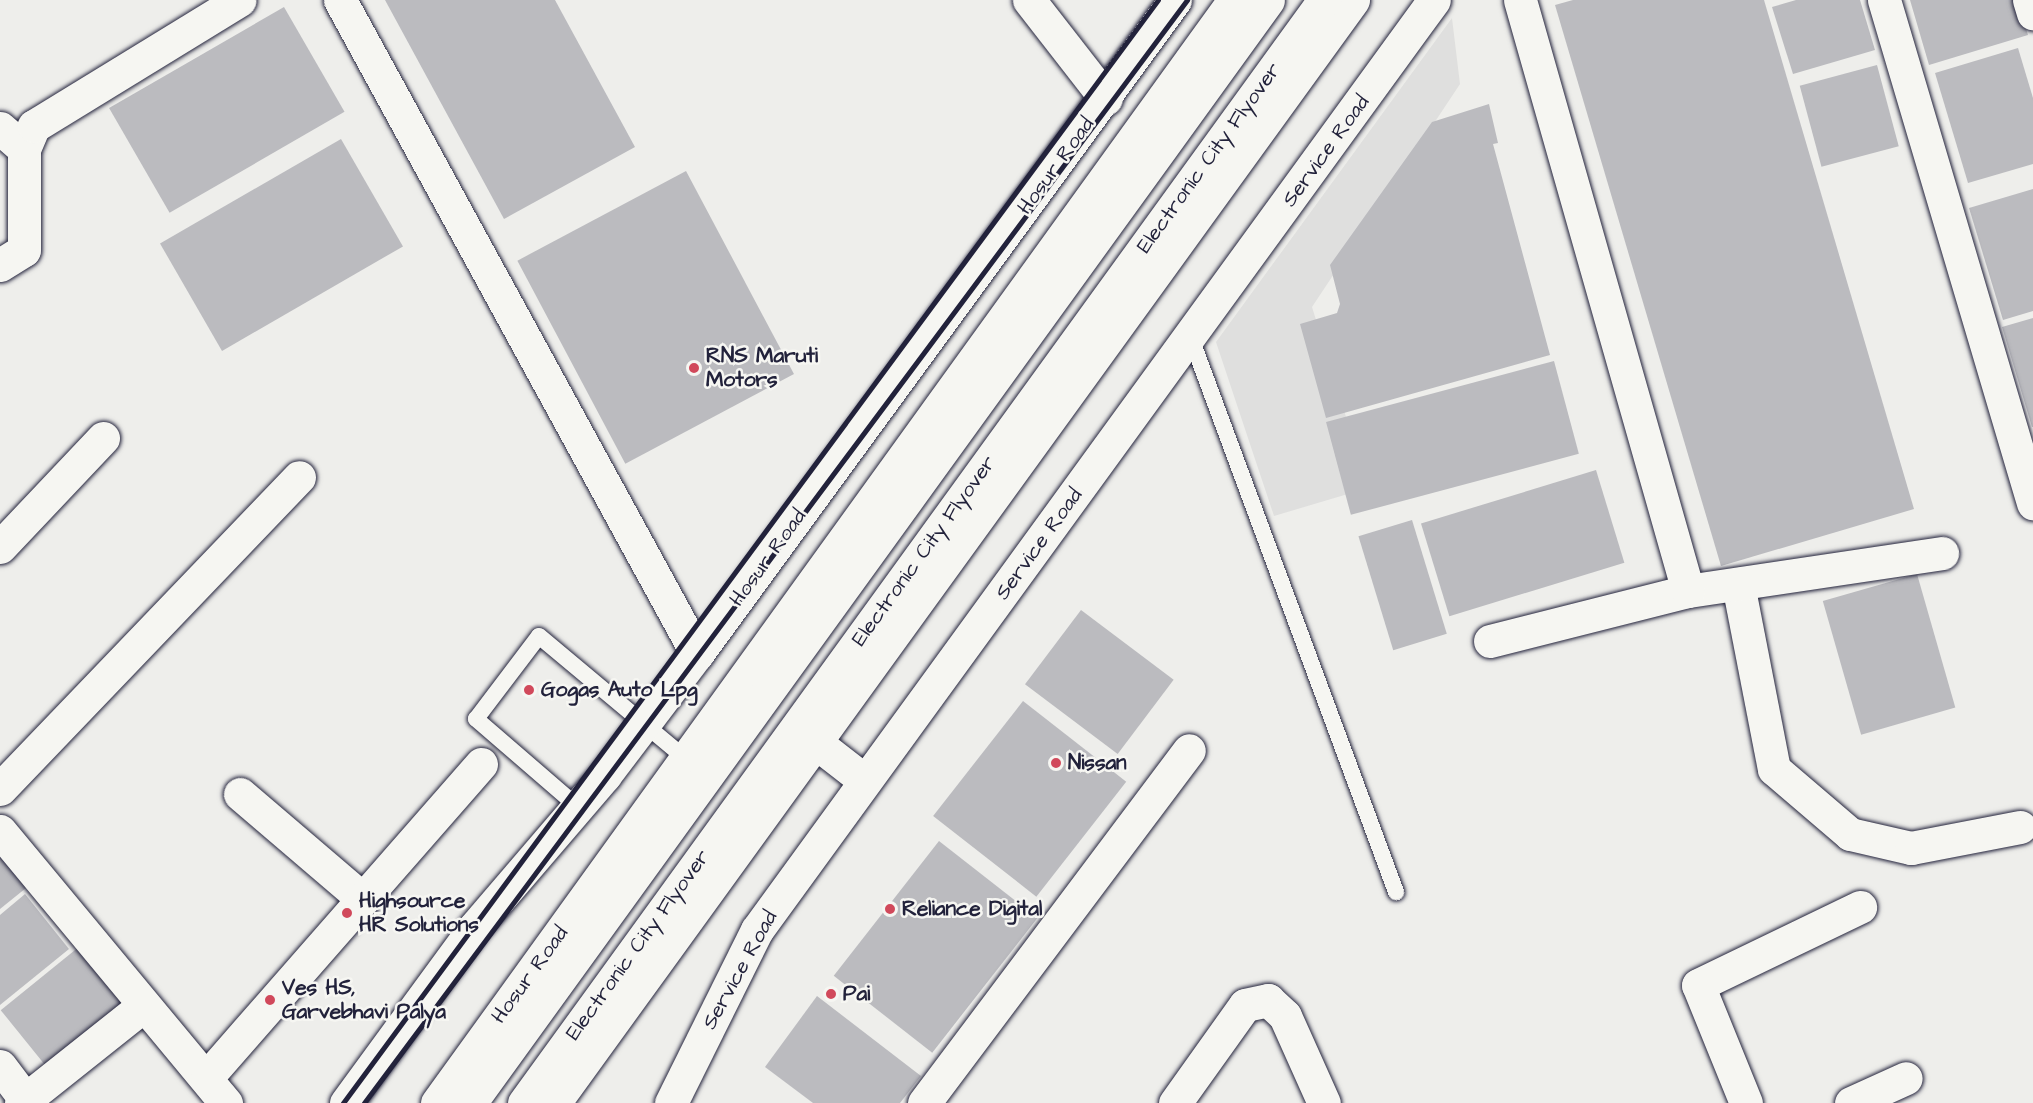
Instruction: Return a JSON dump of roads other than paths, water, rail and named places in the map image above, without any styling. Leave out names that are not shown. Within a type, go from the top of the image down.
[{"type":"main road","points":[[0,265],[24,250],[12,138],[240,0]]},
{"type":"main road","points":[[340,0],[697,654]]},
{"type":"main road","points":[[1029,0],[1106,99]]},
{"type":"main road","name":"Hosur Road","points":[[346,1103],[474,928],[578,807],[697,654],[1106,99],[1175,0]]},
{"type":"main road","name":"Hosur Road","points":[[437,1103],[1234,0]]},
{"type":"main road","name":"Electronic City Flyover","points":[[471,1103],[1268,0]]},
{"type":"main road","name":"Electronic City Flyover","points":[[524,1103],[1324,0]]},
{"type":"main road","points":[[554,1103],[1353,0]]},
{"type":"main road","name":"Service Road","points":[[671,1103],[758,930],[864,780],[1191,338],[1434,0]]},
{"type":"main road","points":[[1520,0],[1688,591]]},
{"type":"main road","points":[[1884,0],[2033,503]]},
{"type":"main road","points":[[2029,0],[2033,13]]},
{"type":"main road","points":[[0,547],[103,438]]},
{"type":"main road","points":[[0,789],[299,477]]},
{"type":"main road","points":[[1490,640],[1688,591],[1942,553]]},
{"type":"main road","points":[[1738,584],[1774,768],[1850,834],[1911,848],[2020,827]]},
{"type":"main road","points":[[815,742],[864,780]]},
{"type":"main road","points":[[924,1103],[1189,750]]},
{"type":"main road","points":[[207,1077],[481,764]]},
{"type":"main road","points":[[240,794],[363,899]]},
{"type":"main road","points":[[0,831],[144,1005],[207,1077],[226,1103]]},
{"type":"main road","points":[[1746,1103],[1698,985],[1860,907]]},
{"type":"main road","points":[[1175,1103],[1245,1005],[1268,1000],[1285,1016],[1324,1103]]},
{"type":"main road","points":[[0,1066],[25,1102],[144,1005]]},
{"type":"main road","points":[[1851,1103],[1906,1078]]},
{"type":"lane","points":[[1191,338],[1396,892]]},
{"type":"lane","points":[[578,807],[476,719],[532,640],[544,639],[646,721],[686,759]]},
{"type":"railway","points":[[343,1103],[1158,0]]},
{"type":"railway","points":[[364,1103],[1187,0]]},
{"type":"place","name":"RNS Maruti Motors","points":[[694,368]]},
{"type":"place","name":"Gogas Auto Lpg","points":[[529,690]]},
{"type":"place","name":"Nissan","points":[[1056,763]]},
{"type":"place","name":"Reliance Digital","points":[[890,909]]},
{"type":"place","name":"Highsource HR Solutions","points":[[347,913]]},
{"type":"place","name":"Pai","points":[[831,994]]},
{"type":"place","name":"Ves HS, Garvebhavi Palya","points":[[270,1000]]}]
